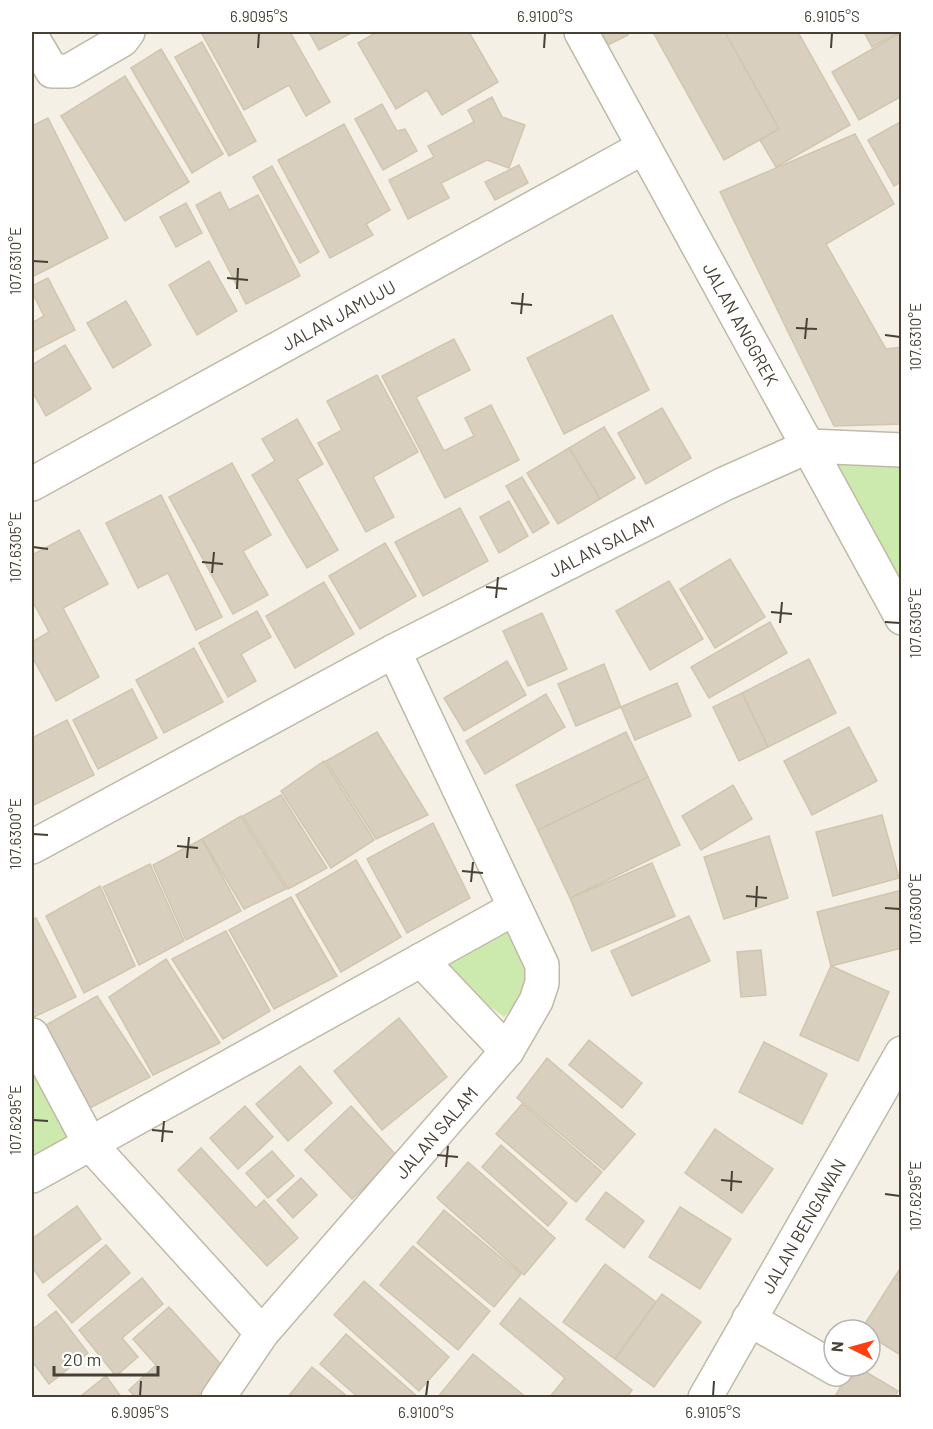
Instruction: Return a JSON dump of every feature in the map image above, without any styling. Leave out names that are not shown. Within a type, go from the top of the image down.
[{"type":"street","points":[[32,37],[52,71],[64,71],[122,40],[128,32]]},
{"type":"street","name":"JALAN ANGGREK","points":[[581,32],[902,618]]},
{"type":"street","name":"JALAN JAMUJU","points":[[32,484],[644,147]]},
{"type":"street","points":[[808,446],[902,450]]},
{"type":"street","name":"JALAN SALAM","points":[[32,847],[394,651],[724,484],[808,446]]},
{"type":"street","name":"JALAN SALAM","points":[[218,1398],[261,1334],[507,1052],[536,1001],[542,983],[542,965],[394,651]]},
{"type":"street","points":[[32,1176],[515,908]]},
{"type":"street","points":[[421,960],[507,1052]]},
{"type":"street","points":[[32,1035],[90,1144],[261,1334]]},
{"type":"street","name":"JALAN BENGAWAN","points":[[705,1398],[902,1053]]},
{"type":"street","points":[[749,1319],[822,1361]]},
{"type":"green space","points":[[825,456],[901,459],[901,602]]},
{"type":"green space","points":[[505,919],[540,981],[504,1017],[426,959]]},
{"type":"green space","points":[[32,1056],[73,1141],[32,1163]]},
{"type":"building","points":[[201,32],[290,32],[330,102],[306,116],[289,85],[244,110]]},
{"type":"building","points":[[309,32],[353,32],[319,50]]},
{"type":"building","points":[[377,32],[469,32],[498,82],[442,115],[427,90],[396,109],[358,43]]},
{"type":"building","points":[[600,32],[626,32],[628,35],[608,45]]},
{"type":"building","points":[[653,32],[725,32],[779,129],[724,160]]},
{"type":"building","points":[[725,32],[798,32],[850,125],[776,167],[760,140],[779,129]]},
{"type":"building","points":[[864,32],[900,32],[872,47]]},
{"type":"building","points":[[902,32],[902,96],[859,120],[832,72]]},
{"type":"building","points":[[202,42],[256,141],[229,156],[175,57]]},
{"type":"building","points":[[161,49],[223,154],[192,173],[131,68]]},
{"type":"building","points":[[125,76],[189,182],[125,221],[61,116]]},
{"type":"building","points":[[492,97],[502,117],[525,125],[509,168],[487,160],[441,183],[449,198],[408,219],[389,180],[434,157],[428,146],[474,122],[468,110]]},
{"type":"building","points":[[382,104],[397,131],[405,129],[417,151],[383,170],[355,119]]},
{"type":"building","points":[[48,118],[108,238],[32,277],[32,126]]},
{"type":"building","points":[[902,121],[902,181],[894,186],[868,140]]},
{"type":"building","points":[[344,124],[390,210],[366,224],[373,235],[330,258],[278,160]]},
{"type":"building","points":[[855,134],[894,204],[826,244],[886,349],[902,347],[902,424],[834,426],[720,192]]},
{"type":"building","points":[[519,165],[528,183],[495,200],[485,182]]},
{"type":"building","points":[[272,166],[319,252],[300,263],[253,177]]},
{"type":"building","points":[[220,192],[229,210],[258,195],[300,276],[246,304],[196,205]]},
{"type":"building","points":[[186,203],[202,233],[176,247],[160,217]]},
{"type":"building","points":[[209,261],[237,311],[197,335],[169,285]]},
{"type":"building","points":[[48,278],[75,330],[32,352],[32,323],[44,316],[32,292],[32,286]]},
{"type":"building","points":[[126,301],[151,345],[113,368],[87,323]]},
{"type":"building","points":[[612,315],[649,390],[564,434],[527,358]]},
{"type":"building","points":[[454,339],[470,370],[416,397],[444,451],[474,436],[465,418],[491,405],[519,460],[445,498],[382,376]]},
{"type":"building","points":[[65,345],[91,389],[46,416],[32,391],[32,365]]},
{"type":"building","points":[[377,375],[418,452],[373,477],[394,517],[366,532],[318,443],[342,430],[327,401]]},
{"type":"building","points":[[662,408],[691,458],[646,484],[618,433]]},
{"type":"building","points":[[297,419],[323,464],[297,479],[338,550],[307,568],[252,475],[275,461],[262,439]]},
{"type":"building","points":[[604,427],[635,478],[600,499],[569,448]]},
{"type":"building","points":[[569,448],[600,499],[558,524],[527,473]]},
{"type":"building","points":[[232,463],[271,535],[243,551],[268,595],[233,614],[169,497]]},
{"type":"building","points":[[522,477],[549,523],[533,533],[506,486]]},
{"type":"building","points":[[161,495],[222,617],[196,630],[168,573],[138,588],[106,523]]},
{"type":"building","points":[[509,501],[528,536],[499,553],[480,517]]},
{"type":"building","points":[[460,508],[488,561],[423,596],[395,542]]},
{"type":"building","points":[[79,530],[108,584],[63,608],[99,677],[56,701],[32,656],[32,642],[49,632],[32,600],[32,555]]},
{"type":"building","points":[[385,543],[416,596],[360,629],[329,576]]},
{"type":"building","points":[[730,559],[765,617],[715,648],[680,589]]},
{"type":"building","points":[[669,581],[703,639],[650,670],[616,611]]},
{"type":"building","points":[[324,582],[354,634],[295,668],[266,616]]},
{"type":"building","points":[[257,611],[271,637],[241,654],[256,681],[228,697],[199,643]]},
{"type":"building","points":[[542,613],[567,669],[528,686],[503,631]]},
{"type":"building","points":[[770,622],[787,653],[709,698],[691,667]]},
{"type":"building","points":[[194,648],[223,702],[164,733],[136,680]]},
{"type":"building","points":[[809,659],[836,713],[768,747],[742,693]]},
{"type":"building","points":[[507,661],[526,695],[464,731],[444,698]]},
{"type":"building","points":[[604,664],[621,707],[576,726],[558,684]]},
{"type":"building","points":[[677,683],[691,716],[635,740],[621,707]]},
{"type":"building","points":[[132,689],[157,738],[98,769],[73,720]]},
{"type":"building","points":[[742,693],[768,747],[739,761],[713,707]]},
{"type":"building","points":[[546,694],[565,727],[485,774],[466,741]]},
{"type":"building","points":[[67,720],[94,775],[34,805],[32,799],[32,738]]},
{"type":"building","points":[[849,727],[877,781],[812,815],[784,761]]},
{"type":"building","points":[[377,732],[428,815],[376,839],[326,761]]},
{"type":"building","points":[[626,732],[648,777],[538,830],[516,785]]},
{"type":"building","points":[[324,761],[374,840],[331,868],[281,791]]},
{"type":"building","points":[[648,777],[680,845],[570,898],[538,830]]},
{"type":"building","points":[[733,785],[752,819],[701,850],[682,816]]},
{"type":"building","points":[[281,795],[327,868],[288,889],[243,816]]},
{"type":"building","points":[[882,815],[899,878],[833,896],[816,832]]},
{"type":"building","points":[[241,816],[286,889],[244,909],[202,839]]},
{"type":"building","points":[[433,823],[470,898],[407,933],[367,859]]},
{"type":"building","points":[[769,836],[788,898],[724,919],[704,857]]},
{"type":"building","points":[[202,839],[241,911],[186,940],[153,865]]},
{"type":"building","points":[[356,860],[401,937],[341,972],[296,895]]},
{"type":"building","points":[[652,863],[675,916],[592,951],[570,898]]},
{"type":"building","points":[[150,864],[184,941],[139,965],[103,887]]},
{"type":"building","points":[[100,886],[135,966],[84,993],[46,916]]},
{"type":"building","points":[[902,890],[902,948],[831,966],[817,912]]},
{"type":"building","points":[[291,897],[337,976],[274,1009],[229,930]]},
{"type":"building","points":[[689,916],[710,961],[632,996],[611,951]]},
{"type":"building","points":[[36,918],[76,997],[32,1018],[32,920]]},
{"type":"building","points":[[226,931],[270,1011],[223,1039],[172,959]]},
{"type":"building","points":[[761,950],[766,995],[741,997],[737,952]]},
{"type":"building","points":[[166,959],[220,1043],[153,1075],[109,997]]},
{"type":"building","points":[[831,966],[889,992],[858,1061],[800,1035]]},
{"type":"building","points":[[97,996],[150,1077],[88,1109],[46,1025]]},
{"type":"building","points":[[399,1018],[447,1077],[382,1130],[334,1071]]},
{"type":"building","points":[[589,1040],[642,1083],[622,1108],[569,1065]]},
{"type":"building","points":[[764,1042],[827,1074],[802,1124],[739,1092]]},
{"type":"building","points":[[547,1058],[635,1134],[604,1170],[517,1098]]},
{"type":"building","points":[[300,1066],[332,1103],[288,1141],[256,1104]]},
{"type":"building","points":[[522,1104],[602,1172],[576,1202],[496,1134]]},
{"type":"building","points":[[245,1106],[273,1137],[238,1169],[210,1138]]},
{"type":"building","points":[[351,1106],[397,1156],[352,1199],[305,1150]]},
{"type":"building","points":[[715,1129],[773,1169],[742,1213],[685,1173]]},
{"type":"building","points":[[501,1145],[567,1203],[548,1226],[482,1167]]},
{"type":"building","points":[[201,1148],[256,1208],[264,1200],[298,1238],[267,1266],[178,1170]]},
{"type":"building","points":[[272,1151],[294,1176],[268,1198],[246,1173]]},
{"type":"building","points":[[468,1162],[555,1238],[524,1275],[437,1198]]},
{"type":"building","points":[[301,1178],[317,1195],[293,1218],[277,1200]]},
{"type":"building","points":[[606,1192],[644,1221],[624,1248],[586,1219]]},
{"type":"building","points":[[77,1206],[101,1239],[43,1283],[32,1267],[32,1239]]},
{"type":"building","points":[[680,1207],[731,1239],[700,1289],[649,1257]]},
{"type":"building","points":[[444,1210],[521,1274],[494,1307],[417,1243]]},
{"type":"building","points":[[106,1245],[130,1273],[72,1323],[48,1295]]},
{"type":"building","points":[[413,1246],[490,1311],[458,1350],[380,1285]]},
{"type":"building","points":[[605,1264],[656,1302],[615,1359],[563,1322]]},
{"type":"building","points":[[902,1266],[902,1283],[894,1278]]},
{"type":"building","points":[[142,1278],[163,1304],[122,1338],[138,1357],[116,1376],[79,1330]]},
{"type":"building","points":[[894,1278],[902,1283],[902,1356],[882,1344],[882,1318],[869,1318]]},
{"type":"building","points":[[364,1281],[449,1357],[419,1391],[334,1315]]},
{"type":"building","points":[[662,1294],[701,1322],[654,1387],[615,1359]]},
{"type":"building","points":[[520,1298],[632,1390],[626,1398],[549,1398],[565,1378],[500,1324]]},
{"type":"building","points":[[169,1307],[226,1370],[195,1398],[136,1398],[129,1390],[156,1365],[133,1339]]},
{"type":"building","points":[[56,1311],[88,1353],[49,1384],[32,1361],[32,1330]]},
{"type":"building","points":[[346,1334],[419,1398],[359,1398],[320,1364]]},
{"type":"building","points":[[473,1354],[527,1398],[437,1398]]},
{"type":"building","points":[[312,1367],[349,1398],[287,1398]]},
{"type":"building","points":[[106,1376],[122,1398],[82,1398],[81,1396]]},
{"type":"building","points":[[846,1378],[876,1378],[898,1391],[894,1398],[834,1398]]}]
